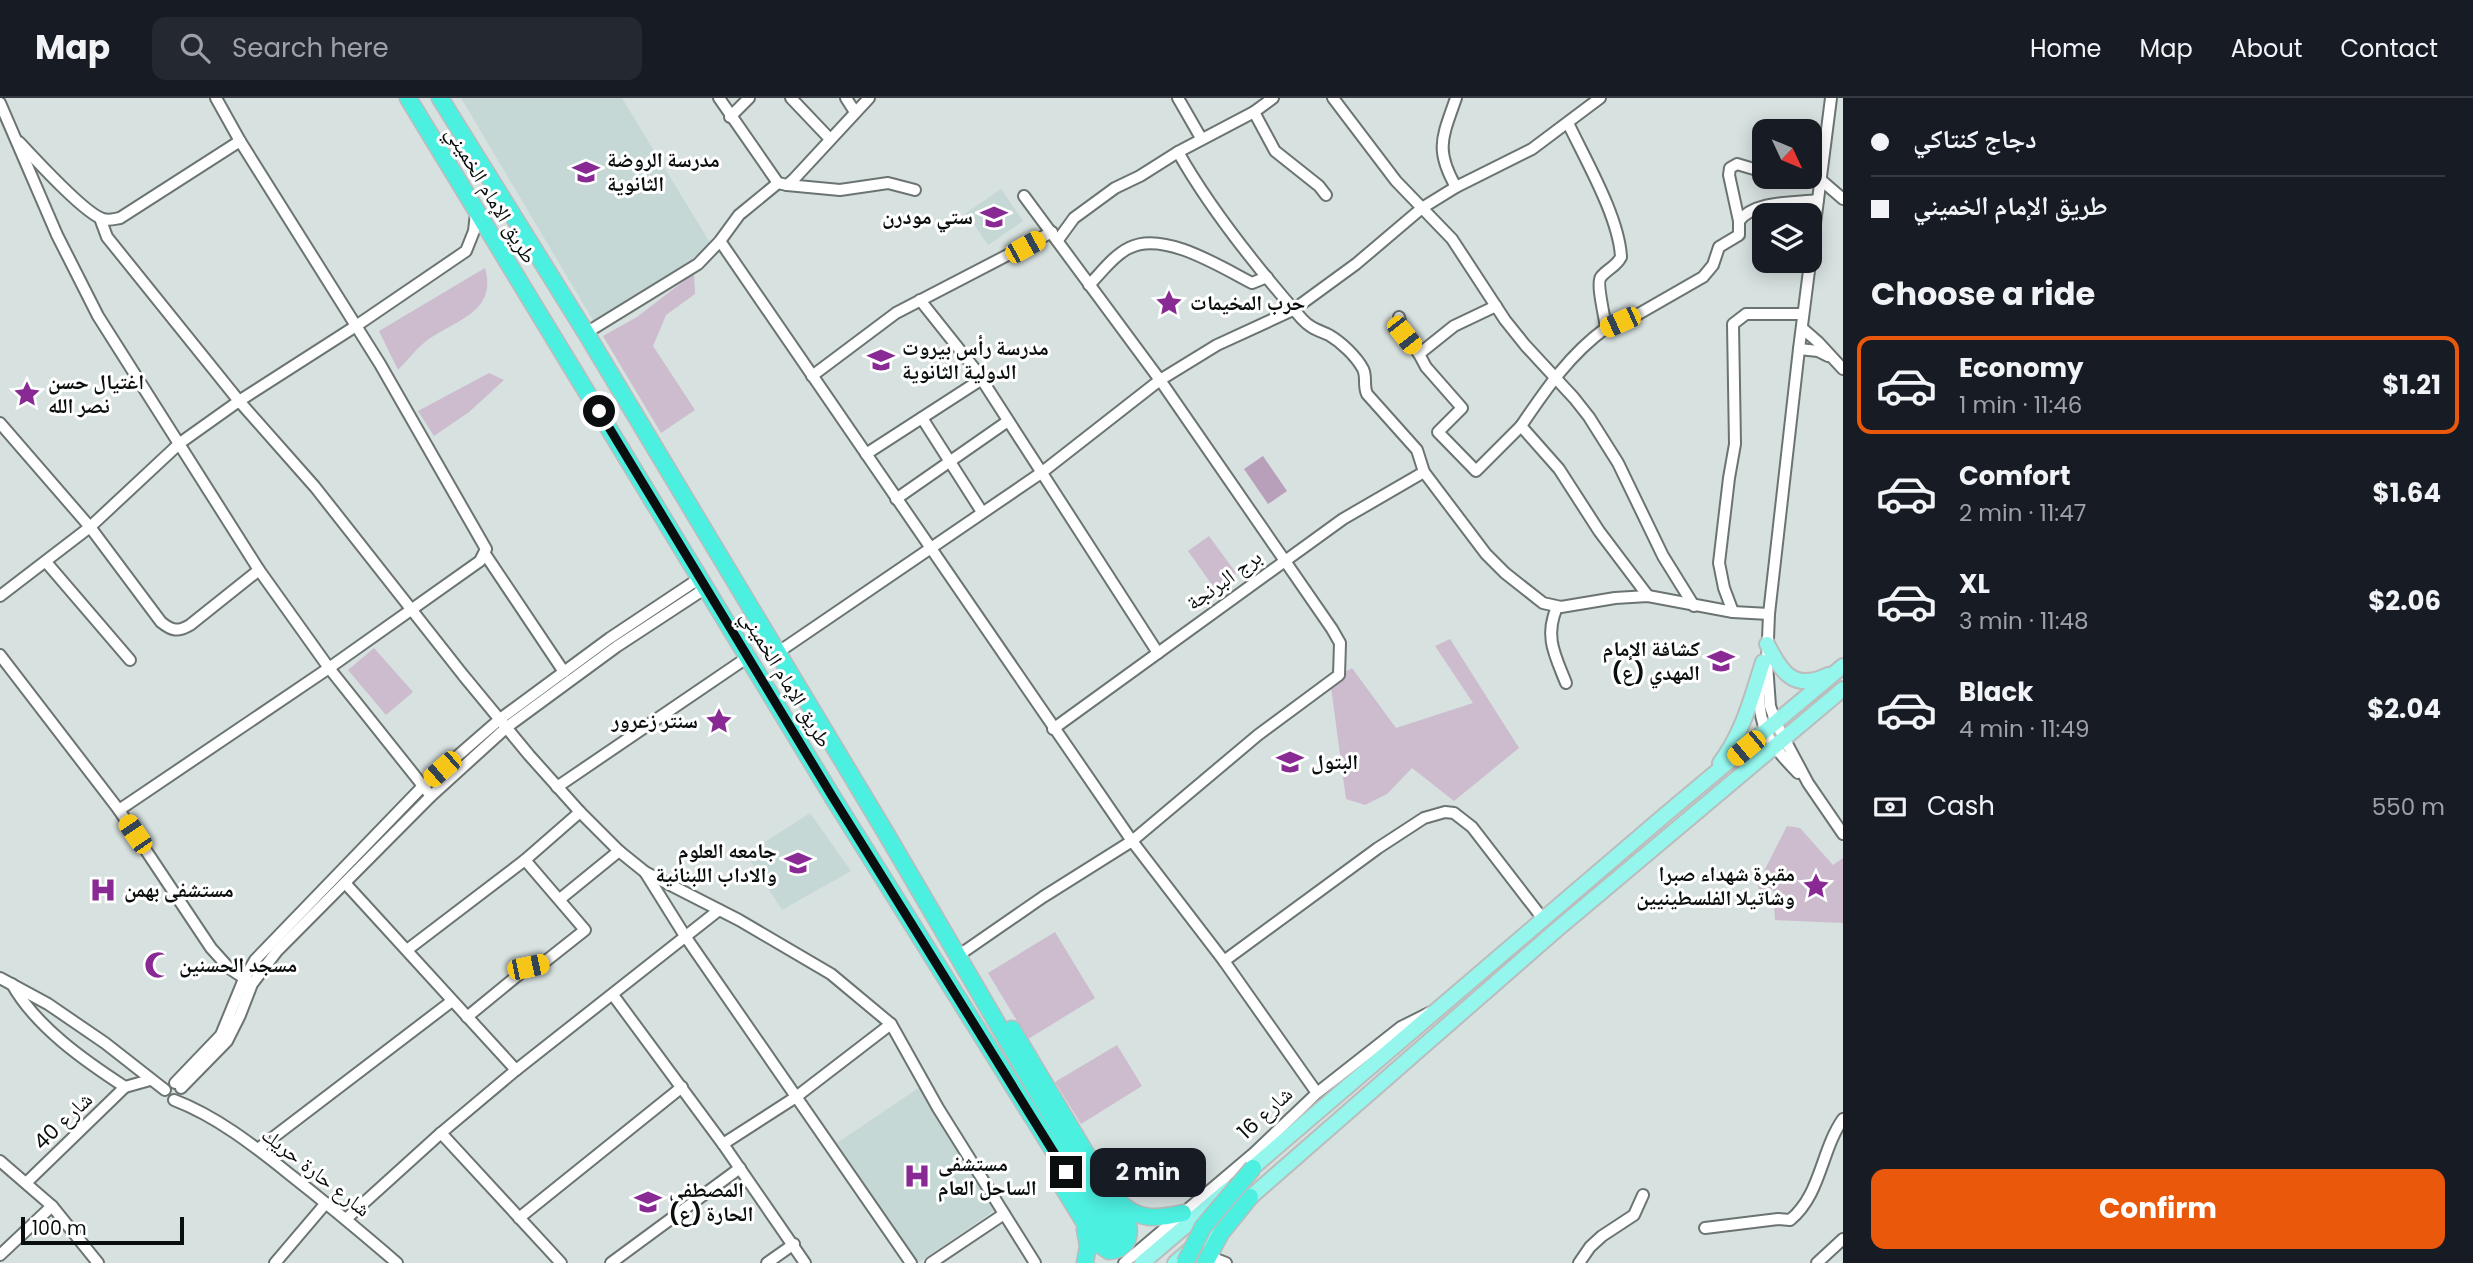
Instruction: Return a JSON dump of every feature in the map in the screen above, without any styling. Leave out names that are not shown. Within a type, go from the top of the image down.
[{"type":"highway","name":"طريق الإمام الخميني","points":[[408,98],[948,983],[1116,1239],[942,931],[778,653],[586,333],[440,98]]},
{"type":"highway","points":[[429,98],[468,145]]},
{"type":"highway","points":[[588,394],[613,379]]},
{"type":"highway","points":[[832,796],[855,784]]},
{"type":"highway","points":[[942,931],[962,953],[1012,1028],[1110,1193],[1129,1229],[1129,1237],[1123,1247],[1113,1251],[1102,1248],[1081,1217],[965,1028],[952,1002],[948,983]]},
{"type":"highway","points":[[1185,1263],[1196,1238],[1212,1214],[1253,1168]]},
{"type":"highway","points":[[1110,1193],[1128,1210],[1141,1216],[1155,1218],[1183,1213]]},
{"type":"highway","points":[[1206,1259],[1221,1233],[1250,1197]]},
{"type":"highway","points":[[1081,1217],[1087,1240],[1086,1263]]},
{"type":"main road","points":[[1768,640],[1780,668],[1794,679],[1812,681],[1842,667]]},
{"type":"main road","points":[[1708,780],[1734,741],[1745,718],[1763,662]]},
{"type":"main road","name":"شارع 16","points":[[1142,1263],[1842,667]]},
{"type":"main road","points":[[1175,1263],[1554,932],[1843,689]]},
{"type":"street","points":[[216,98],[356,326],[484,543],[485,554],[564,672]]},
{"type":"street","points":[[719,98],[730,117],[782,184],[840,190],[888,183],[915,190]]},
{"type":"street","points":[[730,117],[749,98]]},
{"type":"street","points":[[792,98],[830,139]]},
{"type":"street","points":[[846,98],[855,112]]},
{"type":"street","points":[[586,333],[698,264],[720,241],[738,215],[782,184],[869,98]]},
{"type":"street","points":[[1178,98],[1201,138]]},
{"type":"street","points":[[812,376],[896,313],[1055,236],[1084,210],[1115,188],[1140,176],[1201,138],[1254,112],[1273,98]]},
{"type":"street","points":[[1333,98],[1396,181],[1458,247],[1525,345],[1589,416],[1618,463],[1663,556],[1694,606]]},
{"type":"street","points":[[1456,98],[1441,149],[1456,187]]},
{"type":"street","points":[[778,653],[1041,472],[1160,380],[1217,345],[1293,310],[1356,264],[1422,208],[1456,187],[1532,149],[1599,98]]},
{"type":"street","points":[[1822,173],[1832,98]]},
{"type":"street","points":[[0,103],[57,235],[98,316],[259,570],[329,668],[431,796]]},
{"type":"street","points":[[1254,112],[1275,151],[1326,195]]},
{"type":"street","points":[[1568,122],[1605,204],[1620,249],[1620,260],[1612,270],[1601,276],[1598,284],[1606,328]]},
{"type":"street","points":[[12,134],[42,167],[100,218],[107,237],[239,401],[315,487],[503,723],[580,812],[619,851],[645,872],[719,909],[831,974],[891,1024],[938,1108],[1035,1263]]},
{"type":"street","points":[[100,218],[120,218],[240,141]]},
{"type":"street","points":[[1178,152],[1230,229],[1293,310],[1308,327],[1330,336],[1352,355],[1365,373],[1364,387],[1367,394],[1417,450],[1424,472],[1486,554],[1530,594],[1557,607],[1577,606],[1615,597],[1648,596],[1733,612],[1769,614]]},
{"type":"street","points":[[1399,317],[1404,335],[1426,367],[1462,408],[1438,432],[1476,471],[1521,426],[1553,378],[1595,337],[1606,328],[1635,316],[1703,277],[1713,265],[1719,247],[1739,235],[1730,168],[1737,164],[1752,168]]},
{"type":"street","points":[[1822,181],[1843,199]]},
{"type":"street","points":[[1770,727],[1769,614],[1820,189]]},
{"type":"street","points":[[962,953],[1043,897],[1132,841],[1258,735],[1339,676],[1340,643],[1160,380],[1024,196]]},
{"type":"street","points":[[1739,221],[1744,215],[1760,208],[1818,200]]},
{"type":"street","points":[[0,596],[90,527],[180,443],[466,251],[474,231],[476,213]]},
{"type":"street","points":[[720,241],[1132,841],[1224,961],[1317,1093]]},
{"type":"street","points":[[1089,285],[1130,247],[1146,244],[1169,245],[1251,282],[1267,277]]},
{"type":"street","points":[[920,300],[982,379],[1158,653]]},
{"type":"street","points":[[1419,354],[1454,326],[1496,306]]},
{"type":"street","points":[[1733,612],[1719,563],[1728,478],[1735,444],[1732,324],[1746,314],[1803,314]]},
{"type":"street","points":[[1802,328],[1843,369]]},
{"type":"street","points":[[1799,349],[1818,351],[1834,359]]},
{"type":"street","points":[[866,454],[982,379]]},
{"type":"street","points":[[922,418],[982,512]]},
{"type":"street","points":[[896,499],[1008,421]]},
{"type":"street","points":[[0,423],[90,527],[169,629],[176,631],[190,625],[259,570]]},
{"type":"street","points":[[1521,426],[1559,469],[1648,596]]},
{"type":"street","name":"برج البرنجة","points":[[1054,729],[1343,519],[1424,472]]},
{"type":"street","points":[[119,810],[329,668],[480,561],[485,554]]},
{"type":"street","points":[[46,562],[130,660]]},
{"type":"street","points":[[0,978],[48,1004],[165,1090],[168,1084],[178,1090],[221,1035],[270,944],[423,786],[610,638],[703,583]]},
{"type":"street","points":[[248,981],[503,723],[616,648],[703,583]]},
{"type":"street","points":[[1557,607],[1550,640],[1566,683]]},
{"type":"street","points":[[1768,640],[1759,699],[1779,743],[1843,834]]},
{"type":"street","points":[[0,655],[119,810],[211,948],[229,968],[248,981]]},
{"type":"street","points":[[558,787],[748,657]]},
{"type":"street","points":[[407,950],[525,860],[580,812]]},
{"type":"street","points":[[1224,961],[1378,848],[1424,818],[1445,812],[1454,813],[1472,827],[1543,919]]},
{"type":"street","points":[[560,899],[619,851]]},
{"type":"street","points":[[467,1017],[528,967],[542,964],[585,930],[525,860]]},
{"type":"street","points":[[645,872],[685,936],[911,1263]]},
{"type":"street","points":[[345,883],[516,1070]]},
{"type":"street","points":[[346,1219],[516,1070],[719,909]]},
{"type":"street","points":[[12,984],[37,1018],[86,1061],[125,1087],[150,1080]]},
{"type":"street","points":[[613,995],[723,1144],[805,1263]]},
{"type":"street","points":[[258,1149],[452,1001]]},
{"type":"street","name":"شارع 16","points":[[1124,1263],[1254,1153],[1317,1093],[1401,1027],[1437,1011]]},
{"type":"street","points":[[723,1144],[796,1097],[891,1024]]},
{"type":"street","name":"شارع 40","points":[[27,1182],[125,1087]]},
{"type":"street","points":[[519,1217],[682,1087]]},
{"type":"street","name":"شارع حارة حريك","points":[[178,1090],[208,1115],[258,1149],[397,1263]]},
{"type":"street","points":[[1706,1228],[1778,1219],[1790,1220],[1800,1212],[1812,1191],[1833,1133],[1843,1119]]},
{"type":"street","points":[[441,1133],[561,1263]]},
{"type":"street","points":[[0,1161],[52,1206],[98,1263]]},
{"type":"street","points":[[611,1263],[740,1168]]},
{"type":"street","points":[[1579,1263],[1602,1236],[1634,1215],[1643,1195]]},
{"type":"street","points":[[275,1263],[326,1203]]},
{"type":"street","points":[[0,1255],[52,1206]]},
{"type":"street","points":[[932,1263],[1004,1214]]},
{"type":"street","points":[[1817,1263],[1843,1240]]},
{"type":"street","points":[[767,1263],[794,1244]]},
{"type":"street","points":[[1206,1259],[1226,1263]]},
{"type":"shaded area","name":"مدرسة الروضة الثانوية","points":[[461,98],[622,98],[712,246],[594,322]]},
{"type":"shaded area","name":"ستي مودرن","points":[[1001,189],[1023,221],[988,245],[966,213]]},
{"type":"shaded area","points":[[485,268],[485,296],[479,306],[425,342],[398,370],[379,331]]},
{"type":"shaded area","points":[[694,273],[695,294],[666,315],[653,346],[695,410],[661,433],[603,336],[637,317]]},
{"type":"shaded area","points":[[489,373],[504,380],[469,412],[434,436],[418,411]]},
{"type":"shaded area","points":[[1263,456],[1287,491],[1268,504],[1244,469]]},
{"type":"shaded area","points":[[1209,536],[1236,573],[1215,589],[1188,551]]},
{"type":"shaded area","points":[[1450,639],[1519,748],[1454,801],[1412,768],[1387,794],[1365,805],[1346,799],[1330,680],[1352,668],[1396,728],[1473,703],[1435,646]]},
{"type":"shaded area","points":[[374,648],[413,692],[386,715],[348,670]]},
{"type":"shaded area","name":"جامعه العلوم والاداب اللبنانية","points":[[810,813],[851,871],[782,910],[746,854]]},
{"type":"shaded area","points":[[1787,826],[1800,828],[1833,865],[1843,858],[1843,923],[1775,920],[1773,889],[1759,891],[1758,883]]},
{"type":"shaded area","points":[[1055,932],[1095,998],[1028,1039],[988,973]]},
{"type":"shaded area","points":[[1117,1045],[1142,1086],[1081,1124],[1055,1082]]},
{"type":"shaded area","name":"مستشفى الساحل العام","points":[[920,1087],[995,1210],[918,1263],[837,1143]]},
{"type":"place","name":"مدرسة الروضة الثانوية","points":[[586,172]]},
{"type":"place","name":"ستي مودرن","points":[[994,217]]},
{"type":"place","name":"حرب المخيمات","points":[[1169,303]]},
{"type":"place","name":"مدرسة رأس بيروت الدولية الثانوية","points":[[881,360]]},
{"type":"place","name":"اغتيال حسن نصر الله","points":[[27,394]]},
{"type":"place","name":"كشافة الإمام المهدي (ع)","points":[[1721,661]]},
{"type":"place","name":"سنتر زعرور","points":[[719,721]]},
{"type":"place","name":"البتول","points":[[1290,762]]},
{"type":"place","name":"جامعه العلوم والاداب اللبنانية","points":[[798,863]]},
{"type":"place","name":"مقبرة شهداء صبرا وشاتيلا الفلسطينيين","points":[[1816,886]]},
{"type":"place","name":"مستشفى بهمن","points":[[103,890]]},
{"type":"place","name":"مسجد الحسنين","points":[[158,965]]},
{"type":"place","name":"مستشفى الساحل العام","points":[[917,1176]]},
{"type":"place","name":"المصطفى الحارة (ع)","points":[[648,1202]]},
{"type":"route","points":[[599,411],[832,796],[1066,1172]]}]
